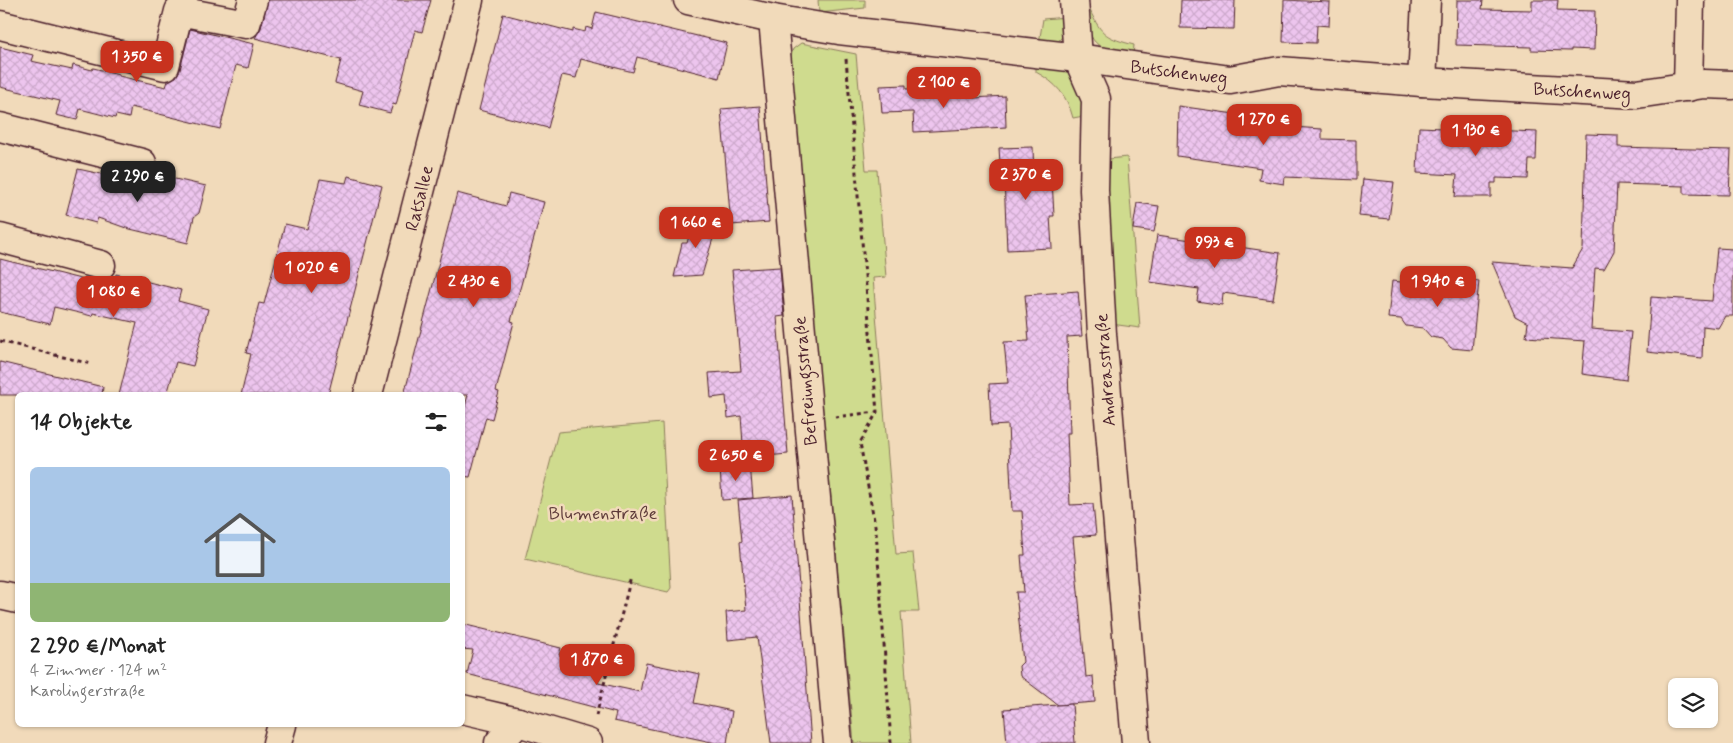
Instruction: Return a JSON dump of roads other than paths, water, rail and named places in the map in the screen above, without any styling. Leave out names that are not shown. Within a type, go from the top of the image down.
[{"type":"street","points":[[0,25],[164,66],[179,11],[246,24],[253,0]]},
{"type":"street","name":"Ratsallee","points":[[369,392],[469,0]]},
{"type":"street","name":"Butschenweg","points":[[688,0],[773,19],[838,30],[1078,58],[1230,80],[1279,72],[1637,94],[1704,84],[1733,86]]},
{"type":"street","name":"Andreasstraße","points":[[1074,0],[1078,58],[1096,99],[1094,190],[1102,334],[1136,743]]},
{"type":"street","points":[[1422,82],[1426,0]]},
{"type":"street","points":[[1688,87],[1690,0]]},
{"type":"street","name":"Befreiungsstraße","points":[[773,19],[838,743]]},
{"type":"street","points":[[0,127],[142,163]]},
{"type":"street","points":[[0,238],[101,265]]},
{"type":"street","points":[[0,595],[15,598]]},
{"type":"street","points":[[465,710],[518,722],[591,734]]},
{"type":"street","points":[[499,743],[518,722]]},
{"type":"street","points":[[277,743],[281,727]]},
{"type":"park label","name":"Blumenstraße","points":[[603,513]]}]
